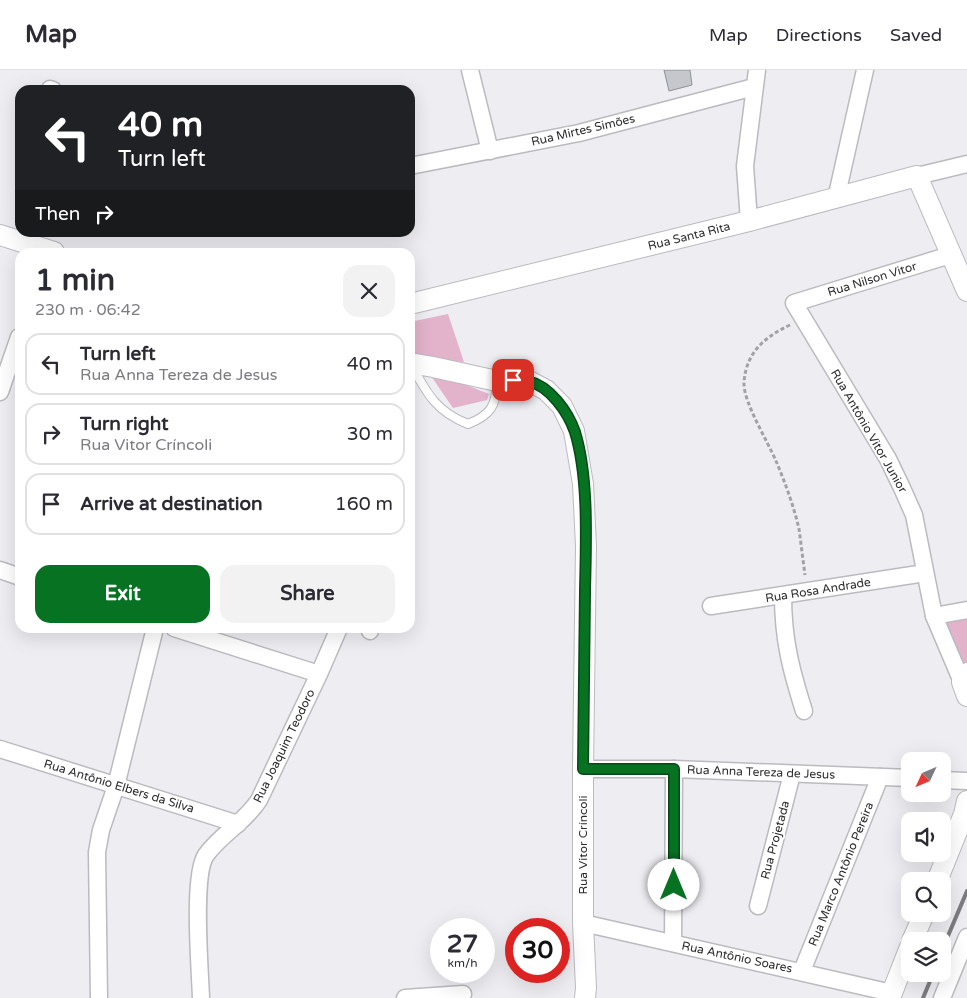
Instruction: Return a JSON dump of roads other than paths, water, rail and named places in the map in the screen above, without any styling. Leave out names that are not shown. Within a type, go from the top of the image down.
[{"type":"street","points":[[470,70],[490,151]]},
{"type":"street","points":[[749,221],[745,166],[757,70]]},
{"type":"street","points":[[836,198],[865,70]]},
{"type":"street","name":"Rua Mirtes Simões","points":[[415,165],[579,133],[754,87]]},
{"type":"street","name":"Rua Santa Rita","points":[[415,303],[749,221],[967,164]]},
{"type":"street","points":[[917,176],[950,254],[964,280]]},
{"type":"street","points":[[0,235],[41,248]]},
{"type":"street","name":"Rua Nilson Vitor","points":[[794,302],[950,254]]},
{"type":"street","name":"Rua Antônio Vitor Junior","points":[[794,302],[888,459],[902,488],[914,515],[934,616],[965,683]]},
{"type":"street","points":[[0,392],[15,349]]},
{"type":"street","name":"Rua Vitor Críncoli","points":[[415,366],[433,367],[497,381],[529,381],[546,390],[562,406],[574,431],[583,484],[586,546],[583,769],[583,923],[586,988],[584,998]]},
{"type":"street","points":[[0,570],[15,575]]},
{"type":"street","name":"Rua Rosa Andrade","points":[[711,606],[925,573]]},
{"type":"street","points":[[784,596],[783,623],[789,662],[804,711]]},
{"type":"street","points":[[934,616],[967,610]]},
{"type":"street","points":[[99,998],[97,852],[101,830],[116,786],[154,633]]},
{"type":"street","points":[[190,633],[319,674]]},
{"type":"street","name":"Rua Joaquim Teodoro","points":[[201,998],[198,888],[201,864],[215,845],[251,813],[260,800],[337,633]]},
{"type":"street","name":"Rua Antônio Elbers da Silva","points":[[0,749],[238,824]]},
{"type":"street","name":"Rua Anna Tereza de Jesus","points":[[583,769],[674,769],[901,778]]},
{"type":"street","points":[[673,944],[674,769]]},
{"type":"street","name":"Rua Projetada","points":[[758,906],[792,774]]},
{"type":"street","name":"Rua Marco Antônio Pereira","points":[[802,972],[880,777]]},
{"type":"street","points":[[951,780],[967,781]]},
{"type":"street","points":[[941,872],[964,814],[967,801]]},
{"type":"street","name":"Rua Antônio Soares","points":[[583,923],[802,972],[891,995]]},
{"type":"street","points":[[942,998],[967,937]]},
{"type":"street","points":[[891,995],[901,970]]},
{"type":"street","points":[[405,998],[463,994]]},
{"type":"lane","points":[[415,375],[427,395],[451,418],[468,424],[481,419],[491,410],[496,397],[497,381]]},
{"type":"railway","points":[[950,932],[967,891]]},
{"type":"railway","points":[[923,998],[930,982]]}]
